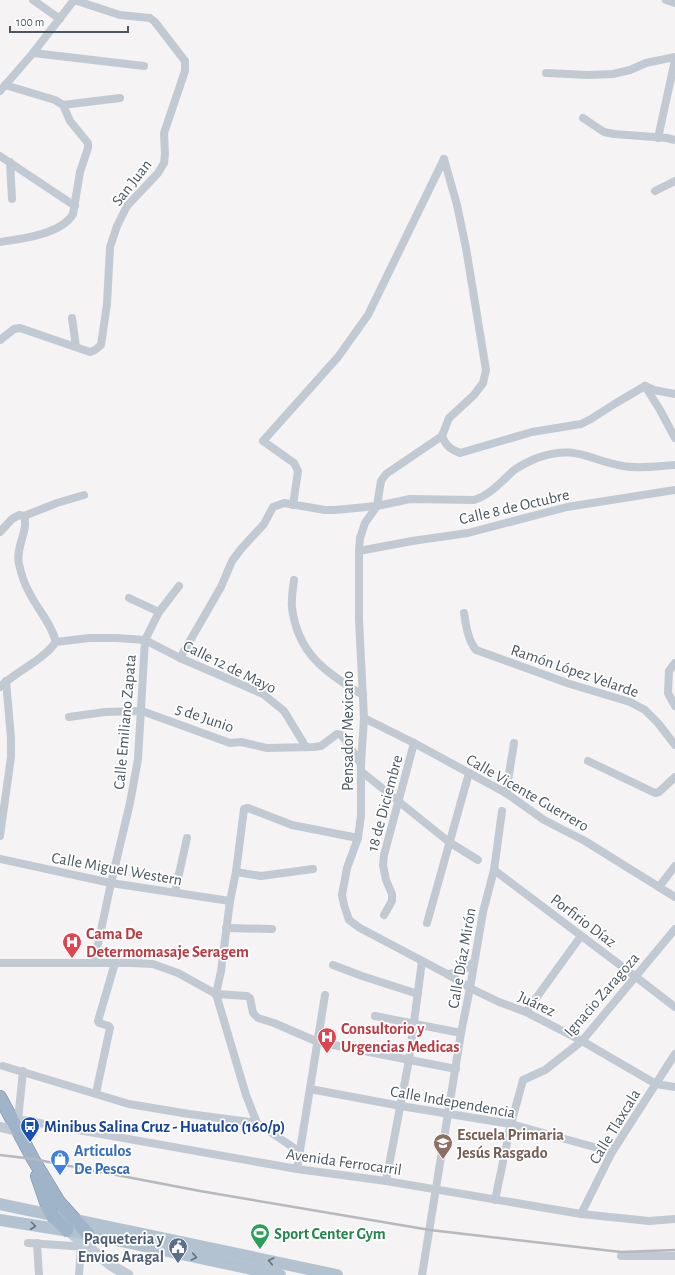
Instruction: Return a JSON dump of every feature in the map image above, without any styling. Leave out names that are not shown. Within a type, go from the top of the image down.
[{"type":"highway","points":[[0,1097],[16,1123],[33,1159],[72,1226],[85,1242]]},
{"type":"highway","points":[[33,1159],[43,1194],[52,1215],[72,1226]]},
{"type":"main road","points":[[0,1204],[52,1215]]},
{"type":"main road","points":[[0,1220],[18,1224],[72,1226],[294,1270],[337,1275]]},
{"type":"main road","points":[[85,1242],[113,1270],[128,1275]]},
{"type":"main road","points":[[85,1242],[280,1275]]},
{"type":"street","points":[[33,0],[60,19]]},
{"type":"street","points":[[0,242],[28,238],[46,233],[71,219],[73,214],[80,172],[88,148],[88,143],[85,138],[74,128],[63,105],[55,100],[3,88],[34,53],[74,0]]},
{"type":"street","name":"San Juan","points":[[0,340],[14,329],[20,328],[90,352],[101,345],[107,304],[110,247],[117,226],[127,206],[158,173],[164,163],[164,133],[185,71],[185,61],[155,22],[150,18],[120,15],[74,0]]},
{"type":"street","points":[[666,0],[675,3]]},
{"type":"street","points":[[34,53],[144,66]]},
{"type":"street","points":[[546,74],[589,76],[613,74],[630,70],[646,63],[675,59],[658,138]]},
{"type":"street","points":[[63,105],[120,98]]},
{"type":"street","points":[[583,118],[604,132],[675,140]]},
{"type":"street","points":[[0,156],[75,206]]},
{"type":"street","points":[[294,505],[298,471],[294,463],[263,441],[338,357],[368,315],[444,159],[462,226],[486,370],[483,383],[474,395],[450,418],[442,436],[386,474],[381,481],[377,506]]},
{"type":"street","points":[[10,162],[12,199]]},
{"type":"street","points":[[654,191],[675,181]]},
{"type":"street","points":[[72,318],[76,347]]},
{"type":"street","points":[[645,386],[654,390],[675,394]]},
{"type":"street","points":[[442,436],[445,444],[450,450],[460,452],[532,432],[581,424],[592,419],[645,386]]},
{"type":"street","points":[[645,386],[675,438]]},
{"type":"street","points":[[180,658],[221,586],[232,561],[264,524],[273,507],[284,503],[325,510],[335,510],[377,506],[410,499],[474,500],[482,498],[498,486],[514,470],[536,458],[556,452],[585,454],[623,466],[675,465]]},
{"type":"street","name":"Calle 8 de Octubre","points":[[359,551],[468,532],[567,507],[675,490]]},
{"type":"street","points":[[0,532],[12,519],[18,515],[24,516],[57,503],[84,495]]},
{"type":"street","name":"Pensador Mexicano","points":[[349,920],[342,895],[347,868],[358,838],[361,815],[361,768],[364,718],[359,620],[359,551],[360,538],[365,523],[377,506]]},
{"type":"street","points":[[24,516],[26,523],[19,547],[19,563],[28,591],[54,633],[56,642]]},
{"type":"street","points":[[294,580],[292,606],[300,637],[316,662],[337,680],[363,695]]},
{"type":"street","name":"Calle Emiliano Zapata","points":[[94,962],[138,760],[145,640],[159,612],[179,586]]},
{"type":"street","points":[[128,598],[159,612]]},
{"type":"street","name":"Ramón López Velarde","points":[[464,613],[467,631],[476,650],[570,684],[630,702],[645,710],[658,723],[675,745]]},
{"type":"street","points":[[0,836],[2,806],[11,757],[11,738],[3,684],[40,659],[56,642],[89,638],[145,640]]},
{"type":"street","name":"Calle 12 de Mayo","points":[[145,640],[180,658],[263,694],[274,701],[284,711],[306,747]]},
{"type":"street","points":[[675,663],[669,671],[668,693],[675,706]]},
{"type":"street","name":"5 de Junio","points":[[69,717],[105,712],[142,711],[193,728],[226,742],[241,742],[267,748],[321,746],[337,734],[341,735],[361,768]]},
{"type":"street","name":"Calle Vicente Guerrero","points":[[364,718],[414,743],[506,793],[544,820],[585,841],[675,897]]},
{"type":"street","name":"18 de Diciembre","points":[[384,915],[392,901],[392,894],[386,880],[383,865],[384,855],[414,743]]},
{"type":"street","points":[[506,793],[514,743]]},
{"type":"street","points":[[588,761],[656,793],[675,777]]},
{"type":"street","points":[[361,768],[399,802],[449,842],[478,860]]},
{"type":"street","points":[[427,923],[469,774]]},
{"type":"street","points":[[257,1123],[246,1095],[216,994],[221,971],[230,901],[236,872],[244,809],[248,808],[292,825],[358,838]]},
{"type":"street","name":"Calle Díaz Mirón","points":[[422,1275],[461,1033],[483,912],[494,870],[502,811]]},
{"type":"street","points":[[175,892],[187,838]]},
{"type":"street","name":"Calle Miguel Western","points":[[0,859],[111,883],[230,901]]},
{"type":"street","points":[[659,888],[675,866]]},
{"type":"street","points":[[236,872],[261,876],[313,869]]},
{"type":"street","name":"Porfirio Díaz","points":[[494,870],[675,1007]]},
{"type":"street","name":"Juárez","points":[[349,920],[360,928],[422,960],[470,988],[499,1002],[526,1012],[582,1041],[656,1084]]},
{"type":"street","points":[[226,928],[272,929]]},
{"type":"street","name":"Ignacio Zaragoza","points":[[495,1200],[511,1124],[523,1080],[545,1070],[582,1041],[675,929]]},
{"type":"street","points":[[526,1012],[581,936]]},
{"type":"street","points":[[386,1181],[415,1024],[422,960]]},
{"type":"street","points":[[0,963],[94,962],[153,964],[178,973],[216,994],[247,996],[250,998],[253,1013],[258,1018],[274,1023],[318,1042],[456,1069]]},
{"type":"street","points":[[447,974],[459,973],[474,962]]},
{"type":"street","points":[[96,1093],[110,1028],[109,1026],[99,1023],[98,1021],[115,963]]},
{"type":"street","points":[[333,965],[418,994]]},
{"type":"street","points":[[297,1169],[325,995]]},
{"type":"street","points":[[375,1016],[461,1033]]},
{"type":"street","name":"Calle Tlaxcala","points":[[581,1214],[612,1152],[675,1054]]},
{"type":"street","points":[[3,1066],[129,1104],[257,1123],[300,1152]]},
{"type":"street","points":[[0,1127],[16,1123],[23,1071]]},
{"type":"street","points":[[656,1084],[675,1087]]},
{"type":"street","name":"Calle Independencia","points":[[310,1089],[511,1124],[612,1152]]},
{"type":"street","name":"Avenida Ferrocarril","points":[[16,1123],[297,1169],[386,1181],[581,1214],[649,1221],[675,1219]]},
{"type":"street","points":[[28,1243],[85,1242],[79,1275]]},
{"type":"street","points":[[37,1243],[39,1275]]},
{"type":"street","points":[[621,1256],[675,1256]]},
{"type":"railway","points":[[0,1155],[33,1159],[200,1191],[430,1230],[621,1252],[675,1250]]},
{"type":"place","name":"Cama De Determomasaje Seragem","points":[[72,959]]},
{"type":"place","name":"Consultorio y Urgencias Medicas","points":[[327,1054]]},
{"type":"place","name":"Minibus Salina Cruz - Huatulco (160/p)","points":[[30,1143]]},
{"type":"place","name":"Escuela Primaria Jesús Rasgado","points":[[443,1160]]},
{"type":"place","name":"Articulos De Pesca","points":[[60,1176]]},
{"type":"place","name":"Sport Center Gym","points":[[260,1250]]},
{"type":"place","name":"Paqueteria y Envios Aragal","points":[[178,1264]]}]
